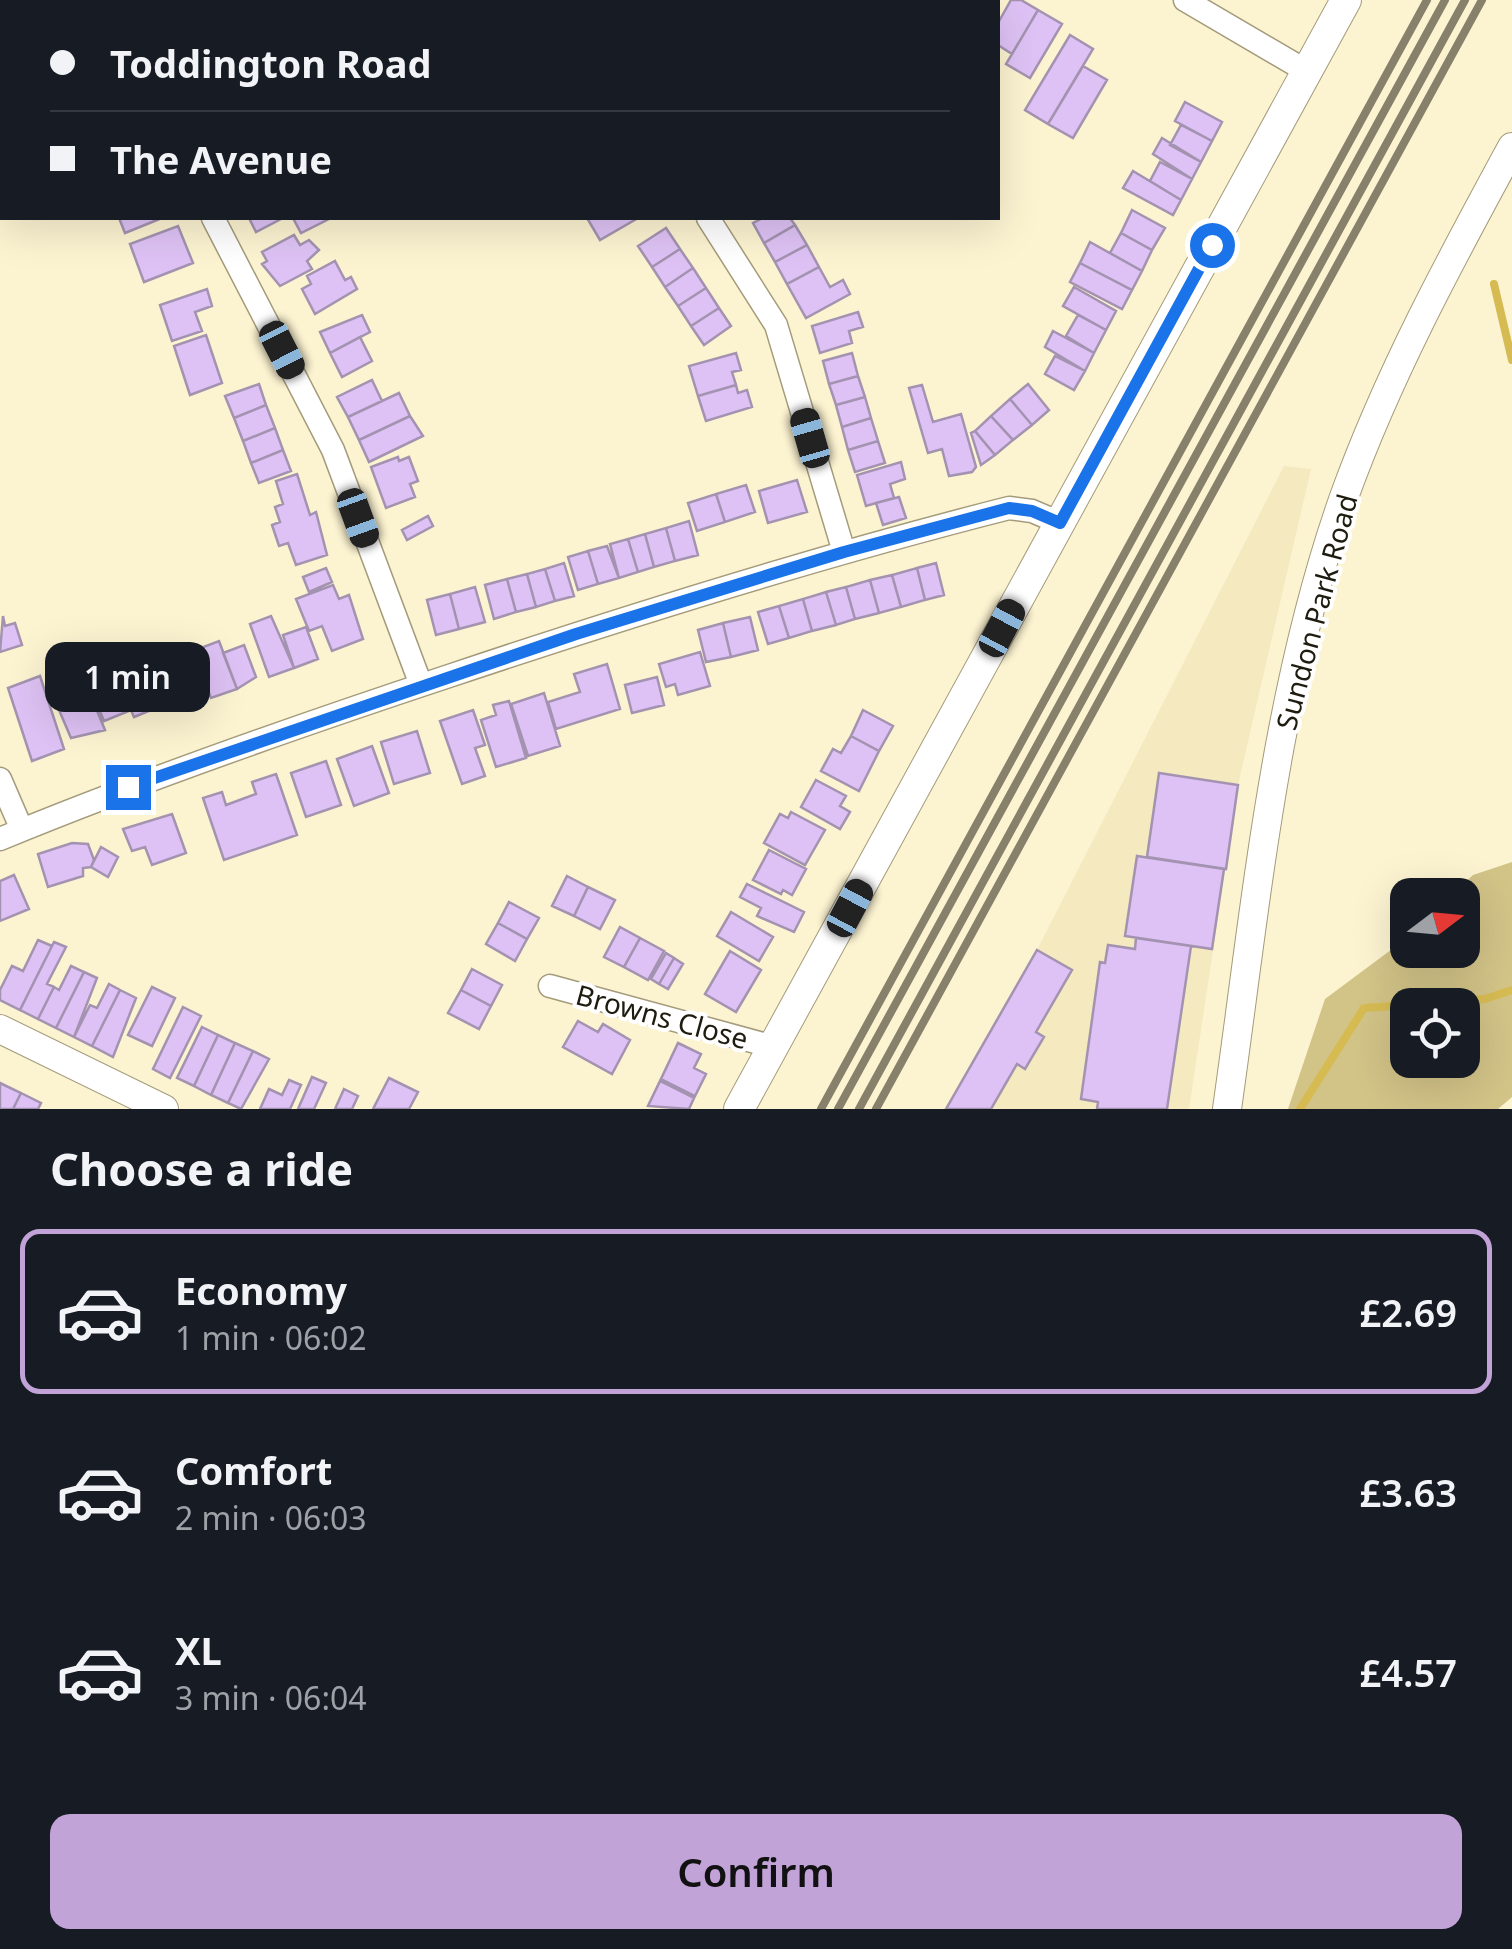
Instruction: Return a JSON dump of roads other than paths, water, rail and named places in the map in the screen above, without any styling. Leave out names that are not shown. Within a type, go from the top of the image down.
[{"type":"main road","points":[[739,1109],[1346,0]]},
{"type":"street","points":[[1184,0],[1308,72]]},
{"type":"street","name":"Sundon Park Road","points":[[1227,1109],[1279,758],[1324,562],[1345,495],[1408,343],[1512,147]]},
{"type":"street","points":[[214,220],[333,450],[421,685]]},
{"type":"street","points":[[709,220],[776,325],[844,552]]},
{"type":"street","points":[[0,780],[11,834],[200,759],[844,552],[1009,508],[1032,511],[1060,523]]},
{"type":"street","name":"Browns Close","points":[[550,986],[774,1047]]},
{"type":"street","points":[[0,1030],[164,1109]]},
{"type":"waterway","points":[[1494,284],[1512,360]]},
{"type":"waterway","points":[[1480,999],[1512,990]]},
{"type":"waterway","points":[[1300,1109],[1364,1008],[1390,1006]]},
{"type":"railway","points":[[821,1109],[1427,0]]},
{"type":"railway","points":[[838,1109],[1445,0]]},
{"type":"railway","points":[[859,1109],[1465,0]]},
{"type":"railway","points":[[876,1109],[1482,0]]}]
